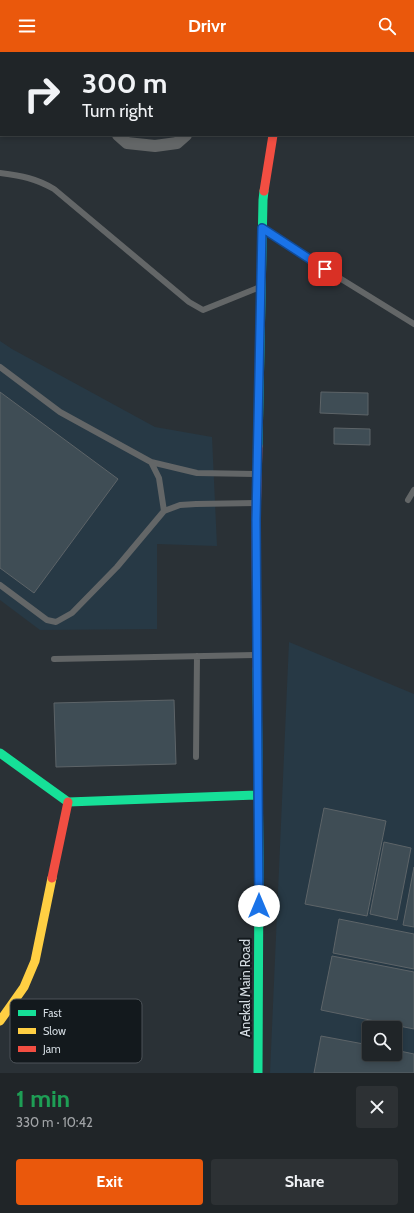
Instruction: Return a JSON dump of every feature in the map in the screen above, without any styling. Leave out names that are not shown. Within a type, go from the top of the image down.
[{"type":"main road","name":"Anekal Main Road","points":[[258,1073],[256,503],[263,200],[272,136]]},
{"type":"main road","points":[[0,753],[68,802],[258,795]]},
{"type":"main road","points":[[15,999],[24,987],[35,961],[68,802]]},
{"type":"main road","points":[[0,1020],[10,1006]]},
{"type":"street","points":[[119,136],[127,143],[155,146],[176,143],[185,136]]},
{"type":"lane","points":[[0,173],[22,176],[40,181],[54,189],[189,302],[203,310],[261,286]]},
{"type":"lane","points":[[262,228],[312,261],[414,324]]},
{"type":"lane","points":[[0,367],[60,412],[151,462],[197,473],[257,474]]},
{"type":"lane","points":[[151,462],[158,478],[164,511]]},
{"type":"lane","points":[[408,500],[414,490]]},
{"type":"lane","points":[[0,585],[47,620],[56,622],[72,613],[118,567],[164,511],[180,505],[256,503]]},
{"type":"lane","points":[[54,659],[257,655]]},
{"type":"lane","points":[[196,757],[197,656]]},
{"type":"shaded area","points":[[0,341],[155,427],[212,437],[217,546],[157,544],[157,629],[40,630],[0,600]]},
{"type":"shaded area","points":[[289,642],[414,694],[414,1073],[270,1073]]},
{"type":"building","points":[[0,392],[118,479],[34,593],[0,568]]},
{"type":"building","points":[[321,392],[368,393],[368,415],[320,413]]},
{"type":"building","points":[[334,428],[370,429],[370,445],[334,444]]},
{"type":"building","points":[[174,700],[176,764],[56,767],[54,703]]},
{"type":"building","points":[[324,808],[386,821],[367,916],[305,904]]},
{"type":"building","points":[[384,842],[411,848],[397,920],[370,914]]},
{"type":"building","points":[[414,867],[414,927],[403,925]]},
{"type":"building","points":[[339,919],[414,934],[414,969],[333,953]]},
{"type":"building","points":[[332,956],[414,972],[414,1029],[402,1027],[402,1021],[375,1021],[321,1010]]},
{"type":"building","points":[[321,1036],[362,1044],[362,1061],[402,1061],[402,1051],[414,1054],[414,1073],[314,1073]]},
{"type":"traffic: fast","points":[[258,446],[264,191]]},
{"type":"traffic: fast","points":[[257,669],[259,860],[258,1073]]},
{"type":"traffic: fast","points":[[0,753],[68,802],[258,795]]},
{"type":"traffic: slow","points":[[16,999],[24,987],[35,961],[52,878]]},
{"type":"traffic: slow","points":[[0,1021],[10,1007]]},
{"type":"traffic: jam","points":[[264,191],[273,136]]},
{"type":"traffic: jam","points":[[257,669],[256,520],[258,446]]},
{"type":"traffic: jam","points":[[52,878],[68,802]]},
{"type":"route","points":[[259,906],[256,520],[262,228],[325,269]]}]
